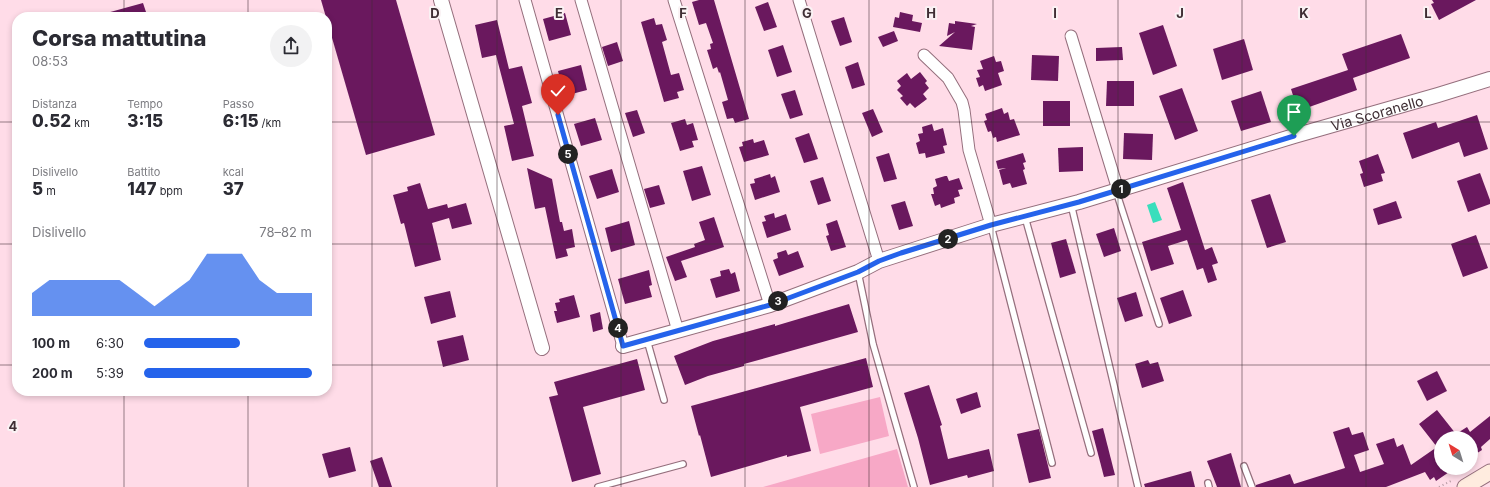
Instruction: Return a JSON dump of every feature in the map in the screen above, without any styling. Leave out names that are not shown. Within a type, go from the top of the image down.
[{"type":"main road","points":[[1465,487],[1484,479]]},
{"type":"street","points":[[441,0],[542,348]]},
{"type":"street","points":[[525,0],[623,346]]},
{"type":"street","points":[[580,0],[678,331]]},
{"type":"street","points":[[674,0],[770,305]]},
{"type":"street","points":[[799,0],[879,261]]},
{"type":"street","points":[[1071,36],[1117,190]]},
{"type":"street","points":[[924,55],[948,78],[962,102],[971,156],[991,225]]},
{"type":"street","name":"Via Scoranello","points":[[623,346],[770,305],[858,272],[879,261],[991,225],[1070,204],[1294,136],[1438,95],[1489,83]]},
{"type":"lane","points":[[1117,190],[1159,324]]},
{"type":"lane","points":[[1070,204],[1138,487]]},
{"type":"lane","points":[[1025,216],[1091,452]]},
{"type":"lane","points":[[991,225],[1052,463]]},
{"type":"lane","points":[[858,272],[873,344],[914,487]]},
{"type":"lane","points":[[647,339],[664,400]]},
{"type":"lane","points":[[598,487],[683,464]]},
{"type":"lane","points":[[1244,466],[1252,487]]},
{"type":"shaded area","points":[[1155,202],[1162,220],[1153,223],[1147,205]]},
{"type":"shaded area","points":[[880,397],[889,436],[820,454],[811,414]]},
{"type":"shaded area","points":[[897,449],[908,487],[763,487]]},
{"type":"building","points":[[321,0],[396,0],[435,135],[366,155],[332,38],[332,12],[324,12]]},
{"type":"building","points":[[699,0],[714,0],[749,119],[735,123],[733,118],[727,119],[722,102],[728,100],[720,72],[719,73],[717,67],[713,69],[707,50],[711,49],[710,44],[713,43],[706,23],[699,25],[692,2]]},
{"type":"building","points":[[1432,0],[1476,0],[1439,20],[1431,4],[1434,3]]},
{"type":"building","points":[[768,2],[777,27],[764,31],[755,7]]},
{"type":"building","points":[[143,3],[146,12],[110,12]]},
{"type":"building","points":[[900,12],[913,15],[912,21],[922,23],[920,32],[893,27],[895,17],[899,18]]},
{"type":"building","points":[[565,13],[571,35],[549,41],[543,19]]},
{"type":"building","points":[[844,17],[852,42],[840,46],[831,21]]},
{"type":"building","points":[[654,18],[656,25],[662,24],[667,40],[662,42],[671,75],[679,73],[684,90],[677,92],[679,98],[664,102],[641,22]]},
{"type":"building","points":[[497,20],[509,69],[522,66],[532,103],[522,106],[534,156],[512,161],[504,126],[514,124],[496,55],[482,58],[475,25]]},
{"type":"building","points":[[955,21],[977,24],[971,26],[975,27],[972,50],[939,46],[955,32],[947,36],[949,23],[955,24]]},
{"type":"building","points":[[1163,25],[1177,66],[1153,75],[1139,33]]},
{"type":"building","points":[[894,31],[898,41],[883,47],[878,37]]},
{"type":"building","points":[[1401,34],[1410,58],[1353,78],[1357,90],[1298,111],[1291,89],[1348,70],[1342,54]]},
{"type":"building","points":[[1244,39],[1253,70],[1222,80],[1213,49]]},
{"type":"building","points":[[617,42],[623,61],[608,66],[602,47]]},
{"type":"building","points":[[783,45],[792,72],[777,77],[768,50]]},
{"type":"building","points":[[1122,47],[1123,60],[1096,61],[1096,48]]},
{"type":"building","points":[[1032,55],[1059,56],[1058,81],[1031,80]]},
{"type":"building","points":[[994,56],[996,62],[1001,61],[1004,71],[998,73],[1002,85],[985,91],[983,85],[979,87],[976,78],[980,77],[977,70],[983,69],[980,61]]},
{"type":"building","points":[[858,62],[865,85],[852,89],[845,67]]},
{"type":"building","points":[[581,65],[587,90],[564,96],[558,71]]},
{"type":"building","points":[[920,72],[927,81],[925,83],[929,88],[923,94],[927,99],[915,108],[910,103],[907,106],[900,98],[903,96],[897,90],[901,86],[897,81],[907,73],[911,79]]},
{"type":"building","points":[[1107,81],[1134,81],[1134,106],[1106,106]]},
{"type":"building","points":[[1182,88],[1198,131],[1175,140],[1159,96]]},
{"type":"building","points":[[795,90],[803,115],[790,119],[781,94]]},
{"type":"building","points":[[1261,91],[1271,122],[1241,131],[1231,101]]},
{"type":"building","points":[[1043,101],[1070,101],[1070,126],[1043,126]]},
{"type":"building","points":[[1002,108],[1004,114],[1008,112],[1010,120],[1014,119],[1020,135],[997,142],[996,137],[993,138],[991,131],[988,132],[984,121],[987,120],[985,114]]},
{"type":"building","points":[[873,109],[883,132],[872,137],[862,113]]},
{"type":"building","points":[[637,110],[645,133],[633,137],[625,113]]},
{"type":"building","points":[[1477,115],[1488,149],[1464,157],[1459,142],[1412,159],[1403,133],[1436,122],[1438,128]]},
{"type":"building","points":[[595,118],[602,140],[581,146],[574,124]]},
{"type":"building","points":[[685,119],[687,125],[693,123],[698,140],[692,141],[694,147],[680,151],[671,123]]},
{"type":"building","points":[[932,124],[934,131],[943,128],[947,145],[943,146],[945,153],[926,158],[925,153],[919,154],[916,143],[920,141],[918,134],[923,133],[922,127]]},
{"type":"building","points":[[809,133],[818,159],[804,163],[795,138]]},
{"type":"building","points":[[1124,133],[1153,134],[1152,160],[1123,159]]},
{"type":"building","points":[[753,139],[754,143],[764,140],[769,155],[744,162],[739,147],[743,146],[742,142]]},
{"type":"building","points":[[1083,147],[1083,171],[1059,172],[1058,148]]},
{"type":"building","points":[[889,153],[897,179],[884,182],[876,157]]},
{"type":"building","points":[[1023,153],[1026,162],[1023,163],[1025,169],[1023,170],[1027,184],[1012,188],[1010,183],[1003,185],[999,170],[1006,168],[998,169],[996,161]]},
{"type":"building","points":[[1378,154],[1385,173],[1381,174],[1383,181],[1364,187],[1360,174],[1363,173],[1359,161]]},
{"type":"building","points":[[702,166],[711,195],[692,201],[683,171]]},
{"type":"building","points":[[527,168],[552,179],[560,222],[562,222],[564,231],[572,229],[575,247],[566,249],[568,256],[556,259],[545,207],[535,209]]},
{"type":"building","points":[[612,169],[619,192],[597,199],[589,176]]},
{"type":"building","points":[[1480,173],[1490,200],[1490,204],[1468,212],[1457,181]]},
{"type":"building","points":[[770,174],[771,178],[775,176],[780,192],[755,200],[750,184],[755,183],[754,179]]},
{"type":"building","points":[[947,176],[949,181],[959,178],[963,189],[958,190],[960,196],[954,198],[955,203],[941,208],[940,204],[935,206],[931,194],[934,194],[933,188],[937,186],[935,179]]},
{"type":"building","points":[[823,177],[831,201],[818,205],[810,181]]},
{"type":"building","points":[[1183,182],[1205,250],[1212,247],[1218,263],[1212,265],[1217,280],[1208,283],[1203,268],[1197,270],[1187,240],[1168,246],[1174,264],[1151,271],[1142,242],[1181,230],[1167,188]]},
{"type":"building","points":[[420,183],[428,209],[447,204],[448,208],[466,203],[472,224],[452,229],[449,218],[432,223],[441,260],[415,267],[404,223],[401,224],[393,195],[408,191],[407,187]]},
{"type":"building","points":[[659,185],[665,204],[650,208],[644,189]]},
{"type":"building","points":[[1270,194],[1286,242],[1267,248],[1251,200]]},
{"type":"building","points":[[905,201],[913,226],[899,230],[891,205]]},
{"type":"building","points":[[1396,201],[1402,218],[1378,225],[1373,209]]},
{"type":"building","points":[[774,213],[775,218],[786,214],[791,230],[767,238],[762,222],[766,221],[764,216]]},
{"type":"building","points":[[714,217],[724,247],[681,261],[687,277],[675,281],[666,257],[695,247],[694,244],[705,240],[699,222]]},
{"type":"building","points":[[837,220],[846,247],[831,251],[826,236],[829,235],[826,224]]},
{"type":"building","points":[[629,221],[635,245],[611,252],[605,228]]},
{"type":"building","points":[[1114,228],[1121,251],[1104,257],[1096,234]]},
{"type":"building","points":[[1476,235],[1488,268],[1463,277],[1451,244]]},
{"type":"building","points":[[1066,239],[1076,273],[1060,278],[1051,243]]},
{"type":"building","points":[[786,250],[788,255],[798,251],[804,267],[779,276],[773,260],[778,258],[777,253]]},
{"type":"building","points":[[729,269],[731,274],[735,272],[740,291],[716,298],[710,279],[721,276],[720,271]]},
{"type":"building","points":[[649,270],[652,285],[649,286],[652,297],[625,304],[618,279]]},
{"type":"building","points":[[1183,290],[1192,316],[1169,324],[1160,298]]},
{"type":"building","points":[[450,291],[456,317],[431,324],[424,297]]},
{"type":"building","points":[[1136,292],[1143,316],[1125,322],[1117,298]]},
{"type":"building","points":[[574,295],[580,317],[557,323],[554,311],[557,311],[555,303],[560,302],[559,299]]},
{"type":"building","points":[[849,304],[858,332],[744,364],[744,366],[708,376],[685,385],[674,356],[713,341],[775,324],[775,326]]},
{"type":"building","points":[[600,312],[603,329],[593,332],[590,315]]},
{"type":"building","points":[[463,335],[469,360],[443,367],[437,341]]},
{"type":"building","points":[[866,358],[873,387],[800,407],[811,451],[787,457],[787,455],[711,477],[691,406]]},
{"type":"building","points":[[637,359],[645,390],[583,407],[601,474],[572,482],[549,397],[558,395],[554,382]]},
{"type":"building","points":[[1148,360],[1150,364],[1158,362],[1164,381],[1142,388],[1135,364]]},
{"type":"building","points":[[1437,371],[1447,391],[1427,401],[1417,381]]},
{"type":"building","points":[[929,385],[942,425],[940,426],[948,459],[989,449],[994,471],[968,478],[967,475],[930,485],[918,438],[904,393]]},
{"type":"building","points":[[977,392],[981,407],[961,414],[956,399]]},
{"type":"building","points":[[1437,410],[1454,431],[1434,431],[1434,443],[1419,424]]},
{"type":"building","points":[[1490,416],[1490,439],[1481,447],[1482,450],[1478,453],[1478,431],[1471,431]]},
{"type":"building","points":[[1349,427],[1352,435],[1363,432],[1369,450],[1354,455],[1360,472],[1384,464],[1376,444],[1394,438],[1397,447],[1403,444],[1411,465],[1434,449],[1434,475],[1445,475],[1436,481],[1434,477],[1430,480],[1425,472],[1386,487],[1256,487],[1256,485],[1290,474],[1294,484],[1345,468],[1333,432]]},
{"type":"building","points":[[1467,427],[1469,431],[1461,431]]},
{"type":"building","points":[[1103,428],[1115,475],[1104,477],[1092,431]]},
{"type":"building","points":[[1039,429],[1051,478],[1029,483],[1017,434]]},
{"type":"building","points":[[350,447],[356,471],[329,478],[322,454]]},
{"type":"building","points":[[1231,453],[1241,487],[1217,487],[1207,461]]},
{"type":"building","points":[[382,457],[392,487],[379,487],[370,461]]},
{"type":"building","points":[[1191,471],[1195,487],[1145,487],[1144,484]]},
{"type":"route","points":[[558,115],[623,346],[770,305],[858,272],[879,261],[901,253],[991,225],[1079,202],[1294,136]]}]
